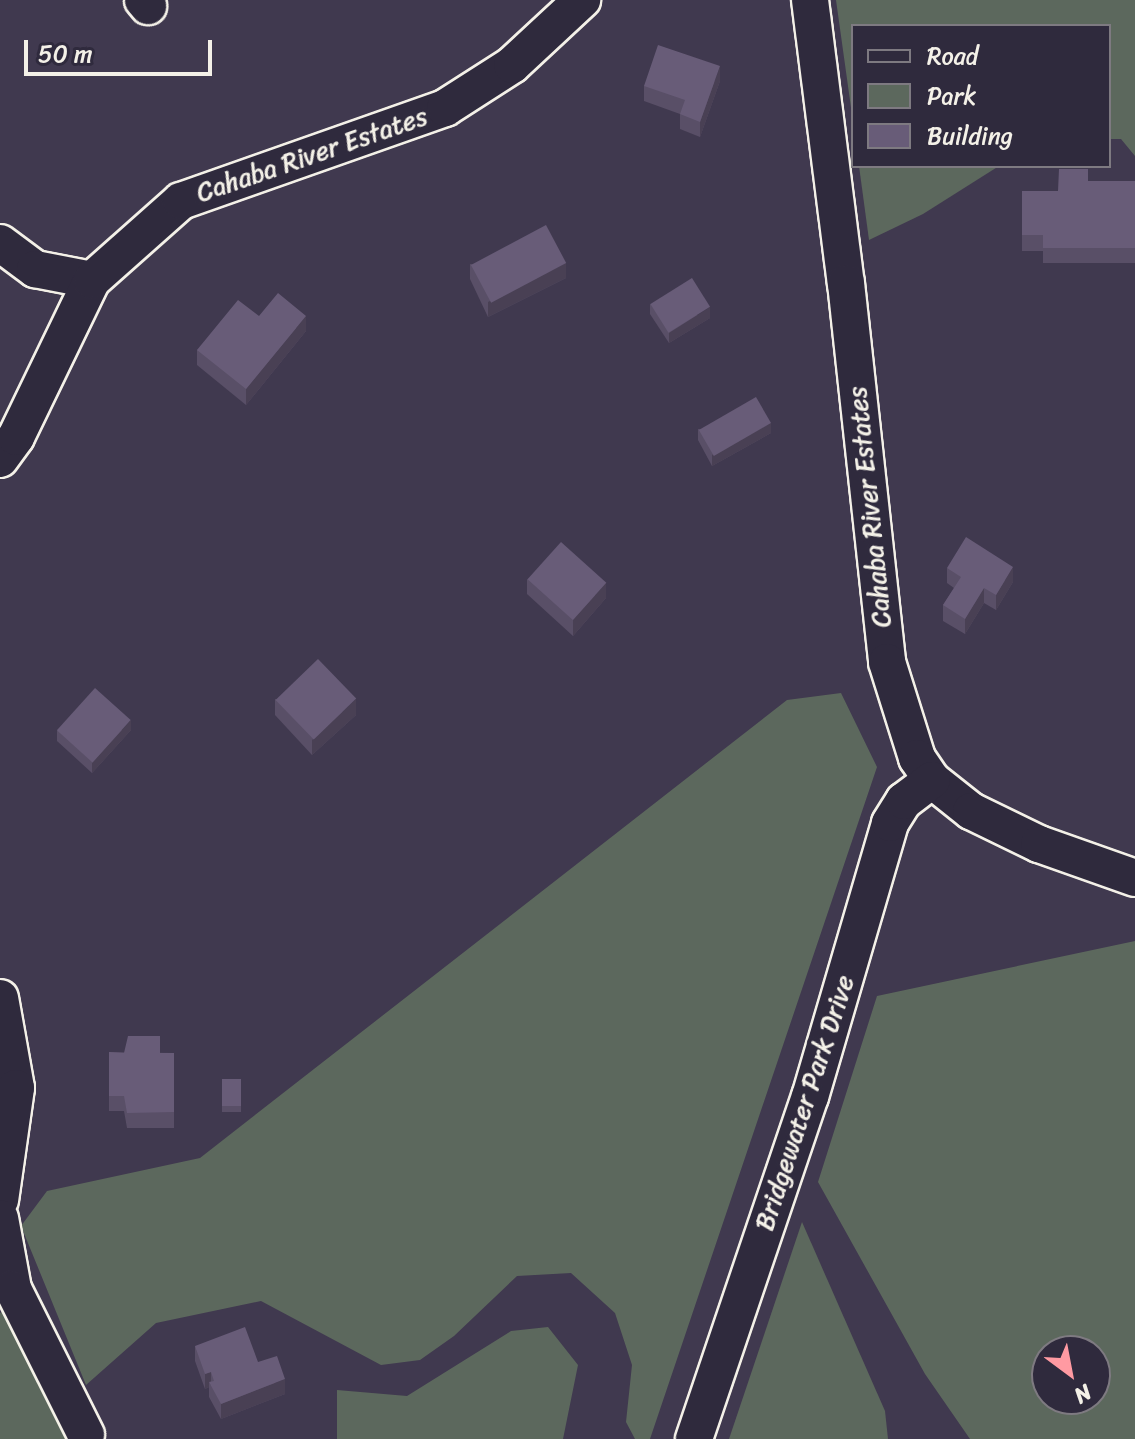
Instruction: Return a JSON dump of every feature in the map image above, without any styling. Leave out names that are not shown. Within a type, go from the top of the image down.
[{"type":"street","name":"Cahaba River Estates","points":[[0,459],[16,437],[92,280],[181,201],[445,108],[512,65],[582,0]]},
{"type":"street","name":"Cahaba River Estates","points":[[810,0],[846,283],[887,662],[917,758],[932,780],[971,811],[1039,844],[1135,878]]},
{"type":"street","points":[[0,243],[35,269],[92,280]]},
{"type":"street","name":"Bridgewater Park Drive","points":[[694,1439],[810,1097],[890,823],[904,801],[932,780]]},
{"type":"street","points":[[0,998],[16,1088],[0,1200]]},
{"type":"street","points":[[0,1218],[13,1289],[86,1435]]},
{"type":"green space","points":[[836,0],[1135,0],[1135,156],[1121,139],[1111,139],[1111,24],[851,24],[851,108]]},
{"type":"green space","points":[[859,168],[996,168],[923,214],[869,240]]},
{"type":"green space","points":[[841,693],[877,767],[650,1439],[635,1439],[626,1422],[632,1365],[615,1313],[571,1273],[517,1276],[454,1336],[420,1360],[381,1365],[261,1301],[156,1323],[86,1385],[21,1226],[47,1191],[200,1158],[787,700]]},
{"type":"green space","points":[[1135,941],[1135,1439],[970,1439],[925,1374],[818,1182],[877,996]]},
{"type":"green space","points":[[802,1222],[885,1411],[888,1439],[729,1439]]},
{"type":"green space","points":[[12,1306],[74,1439],[0,1439],[0,1313]]},
{"type":"green space","points":[[548,1327],[578,1365],[563,1439],[337,1439],[337,1390],[407,1396],[511,1331]]},
{"type":"building","points":[[658,45],[720,66],[700,122],[680,114],[685,100],[644,86]]},
{"type":"building","points":[[1059,169],[1088,169],[1088,181],[1135,181],[1135,248],[1043,248],[1043,235],[1022,235],[1022,191],[1058,191]]},
{"type":"building","points":[[546,225],[566,263],[491,303],[471,265]]},
{"type":"building","points":[[692,278],[710,307],[668,333],[650,304]]},
{"type":"building","points":[[278,293],[306,316],[246,389],[197,350],[238,300],[259,316]]},
{"type":"building","points":[[756,397],[771,423],[714,456],[699,430]]},
{"type":"building","points":[[966,537],[1013,567],[996,595],[984,588],[965,619],[943,605],[961,577],[947,568]]},
{"type":"building","points":[[561,542],[606,583],[573,620],[528,579]]},
{"type":"building","points":[[318,659],[356,699],[314,740],[276,700]]},
{"type":"building","points":[[95,688],[131,720],[93,762],[57,730]]},
{"type":"building","points":[[128,1036],[160,1036],[160,1053],[174,1053],[174,1112],[127,1113],[124,1096],[109,1096],[109,1052],[124,1053]]},
{"type":"building","points":[[222,1079],[241,1079],[241,1106],[222,1106]]},
{"type":"building","points":[[245,1327],[258,1362],[277,1356],[285,1379],[221,1404],[209,1382],[214,1381],[211,1372],[205,1374],[195,1346]]}]
